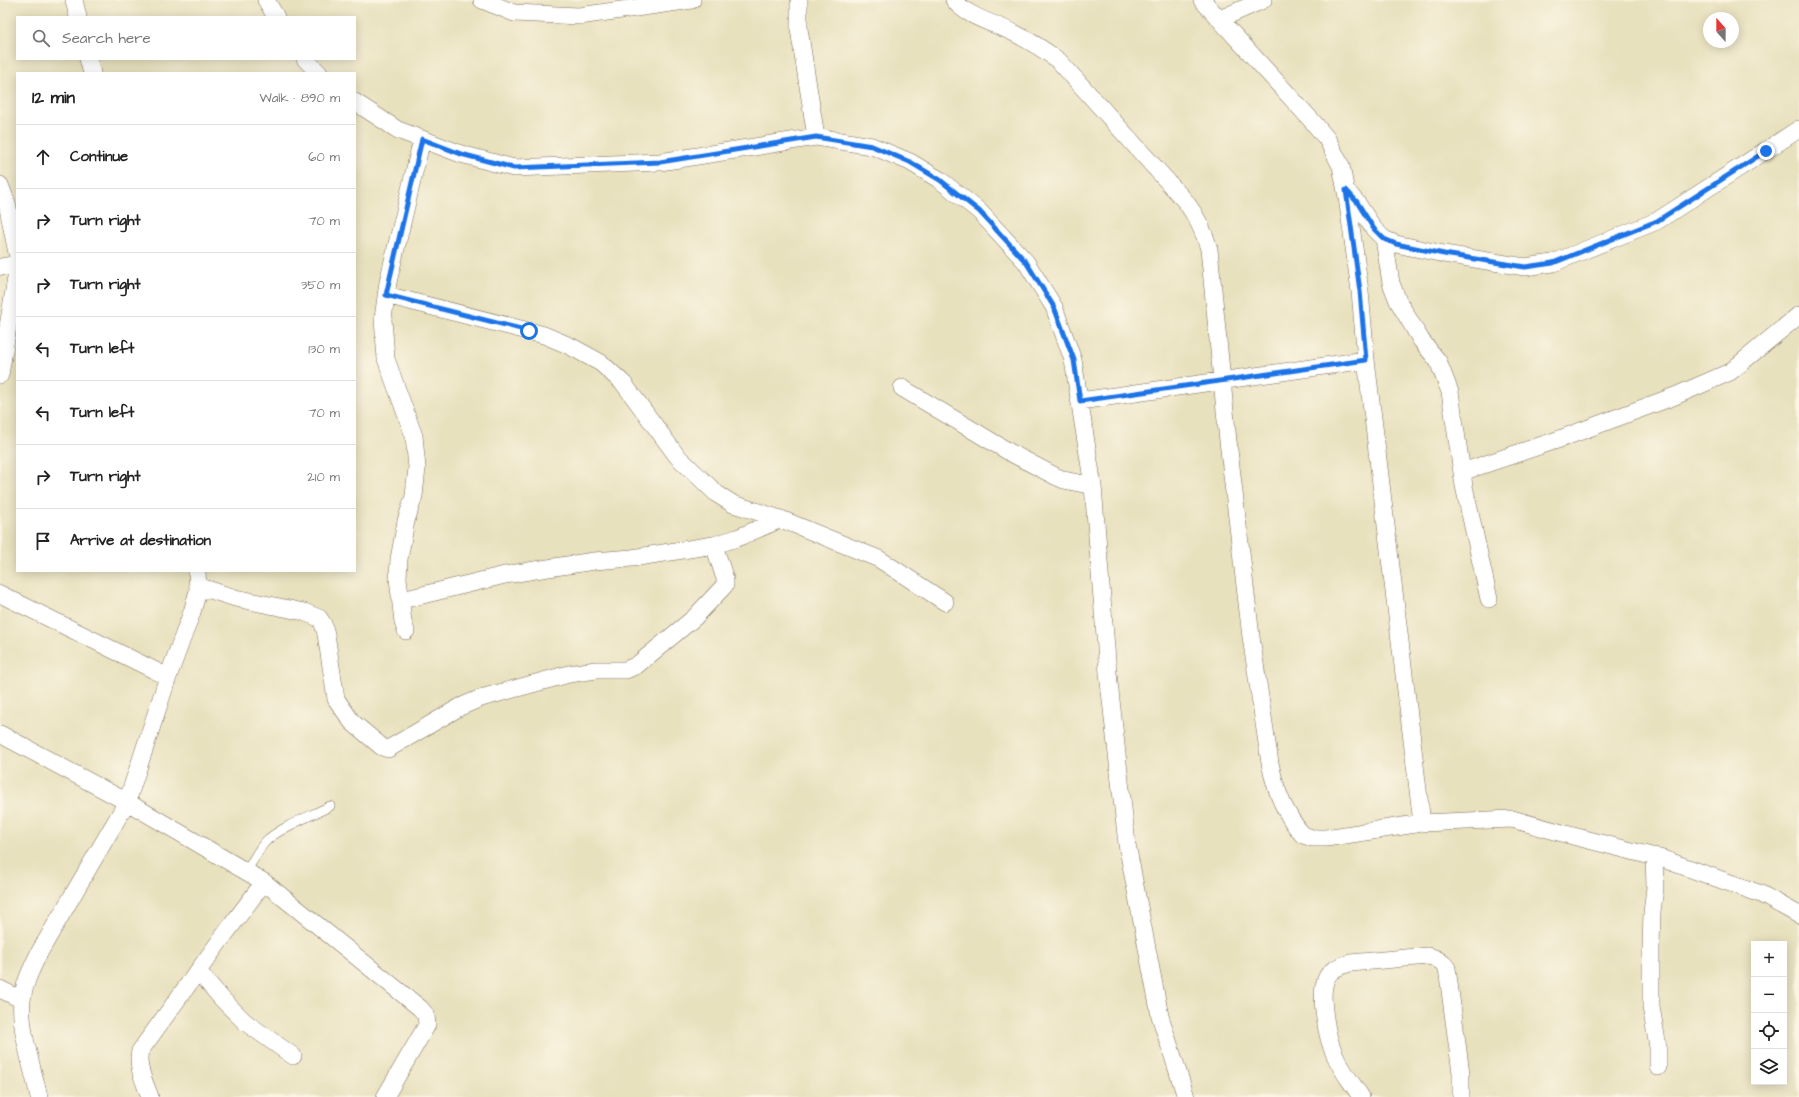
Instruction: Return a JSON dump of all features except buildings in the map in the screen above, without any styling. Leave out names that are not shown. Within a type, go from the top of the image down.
[{"type":"street","points":[[74,0],[78,16]]},
{"type":"street","points":[[266,0],[275,16]]},
{"type":"street","points":[[482,0],[514,13],[579,16],[691,0]]},
{"type":"street","points":[[799,0],[799,29],[816,137]]},
{"type":"street","points":[[954,0],[957,5],[1014,33],[1043,49],[1059,60],[1186,202],[1198,219],[1204,231],[1209,249],[1228,441],[1251,637],[1273,778],[1285,808],[1303,835],[1312,838],[1326,838],[1422,823],[1512,819],[1654,856],[1761,894],[1799,915]]},
{"type":"street","points":[[1202,0],[1327,139],[1342,166],[1360,291],[1366,360],[1422,823]]},
{"type":"street","points":[[1220,19],[1263,0]]},
{"type":"street","points":[[88,60],[92,72]]},
{"type":"street","points":[[306,60],[318,72]]},
{"type":"street","points":[[356,103],[398,130],[461,154],[514,168],[660,162],[816,137],[872,146],[910,162],[940,180],[979,211],[1026,262],[1054,307],[1074,360],[1094,486],[1108,673],[1127,844],[1160,1016],[1186,1097]]},
{"type":"street","points":[[1346,190],[1357,202],[1374,229],[1384,239],[1396,244],[1444,254],[1525,267],[1553,263],[1657,221],[1799,128]]},
{"type":"street","points":[[406,631],[403,622],[402,600],[398,578],[401,545],[414,496],[417,468],[414,436],[386,360],[383,320],[386,295],[422,139]]},
{"type":"street","points":[[0,185],[7,202],[16,248]]},
{"type":"street","points":[[1384,239],[1391,283],[1398,301],[1421,340],[1438,361],[1450,392],[1462,472],[1489,599]]},
{"type":"street","points":[[0,267],[16,264]]},
{"type":"street","points":[[0,375],[16,278]]},
{"type":"street","points":[[386,295],[544,335],[601,362],[624,384],[678,456],[717,494],[733,504],[781,519],[878,559],[945,602]]},
{"type":"street","points":[[1462,472],[1557,440],[1675,396],[1730,372],[1799,315]]},
{"type":"street","points":[[1080,401],[1366,360]]},
{"type":"street","points":[[902,388],[1055,476],[1064,480],[1094,486]]},
{"type":"street","points":[[402,600],[505,575],[594,561],[632,558],[714,545],[737,538],[781,519]]},
{"type":"street","points":[[39,1097],[23,1022],[22,1000],[27,979],[39,953],[127,802],[168,677],[192,612],[198,578],[235,598],[304,612],[319,618],[323,624],[326,634],[336,699],[352,722],[382,747],[388,749],[460,707],[481,698],[569,674],[596,670],[626,670],[637,665],[694,618],[725,585],[725,579],[714,545]]},
{"type":"street","points":[[0,594],[168,677]]},
{"type":"street","points":[[0,734],[127,802],[247,871],[264,882],[412,1000],[426,1015],[427,1025],[385,1097]]},
{"type":"street","points":[[1654,856],[1655,888],[1650,948],[1651,1007],[1658,1047],[1658,1067]]},
{"type":"street","points":[[150,1097],[138,1058],[140,1051],[264,882]]},
{"type":"street","points":[[1361,1097],[1335,1056],[1329,1042],[1324,996],[1327,977],[1332,971],[1340,966],[1350,963],[1428,956],[1435,957],[1447,968],[1461,1073],[1461,1097]]},
{"type":"street","points":[[198,971],[222,1000],[245,1022],[293,1056]]},
{"type":"street","points":[[0,990],[22,1000]]},
{"type":"lane","points":[[247,871],[257,852],[267,840],[281,830],[330,806]]},
{"type":"route","points":[[529,331],[386,295],[422,139],[461,154],[514,168],[660,162],[816,137],[872,146],[910,162],[940,180],[979,211],[1026,262],[1054,307],[1074,360],[1080,401],[1366,360],[1360,291],[1346,190],[1357,202],[1374,229],[1384,239],[1396,244],[1444,254],[1525,267],[1553,263],[1657,221],[1766,151]]}]
